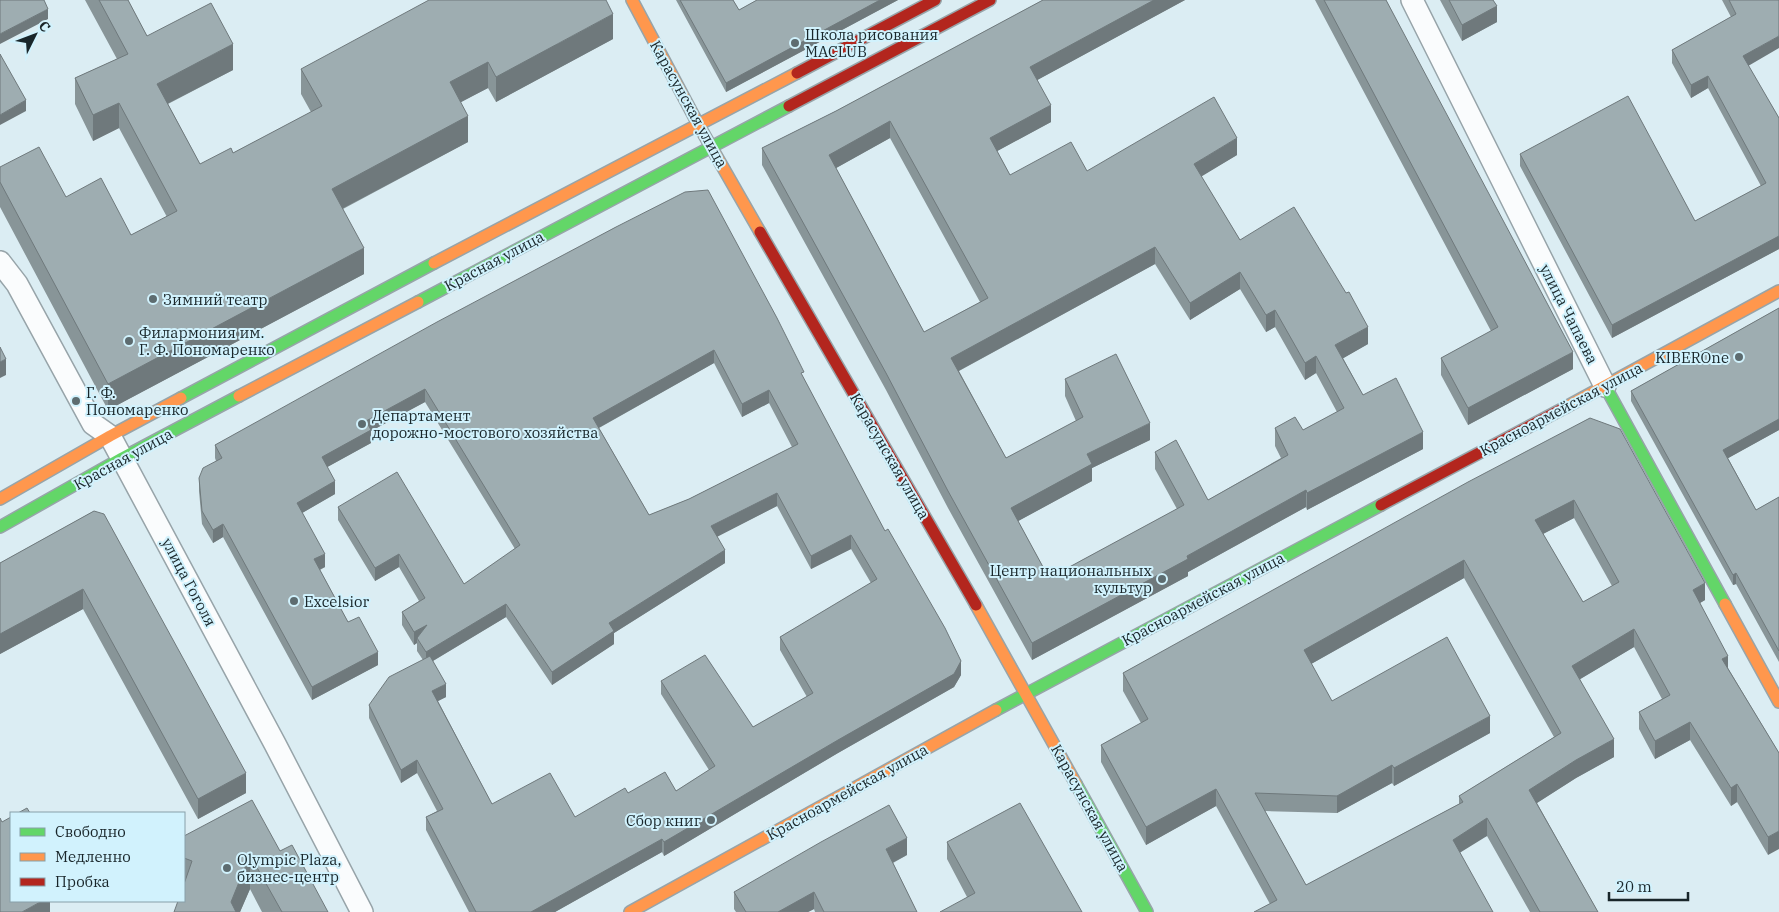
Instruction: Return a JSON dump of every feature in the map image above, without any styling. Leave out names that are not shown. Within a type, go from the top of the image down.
[{"type":"street","name":"Карасунская улица","points":[[632,0],[698,124],[1026,693],[1147,912]]},
{"type":"street","name":"Красная улица","points":[[0,499],[110,436],[935,0]]},
{"type":"street","name":"Красная улица","points":[[0,527],[122,458],[990,0]]},
{"type":"street","name":"улица Чапаева","points":[[1412,0],[1605,386],[1779,702]]},
{"type":"street","name":"улица Гоголя","points":[[0,262],[17,284],[93,424],[110,436],[275,744],[362,912]]},
{"type":"street","name":"Красноармейская улица","points":[[630,912],[1026,693],[1605,386],[1779,291]]},
{"type":"building","points":[[0,0],[44,0],[48,9],[0,34]]},
{"type":"building","points":[[99,0],[128,0],[147,36],[211,3],[233,44],[157,84],[200,164],[231,148],[233,153],[322,106],[301,69],[429,0],[606,0],[613,14],[496,77],[488,62],[450,82],[468,116],[332,189],[364,248],[108,384],[0,182],[0,167],[39,147],[66,197],[101,178],[131,235],[177,211],[119,103],[93,115],[75,78],[128,54]]},
{"type":"building","points":[[680,0],[733,0],[739,10],[757,0],[880,0],[726,83]]},
{"type":"building","points":[[1043,0],[1154,0],[1030,67],[1051,105],[990,138],[1010,175],[1071,142],[1087,171],[1214,97],[1237,138],[1194,164],[1240,240],[1294,207],[1346,293],[1349,292],[1368,327],[1335,345],[1363,395],[1396,378],[1423,432],[1307,493],[1306,490],[1187,556],[1188,559],[1032,643],[762,148],[836,111]],"holes":[[[890,121],[988,298],[924,332],[829,155]],[[1155,247],[1190,303],[1240,272],[1266,315],[1275,310],[1305,363],[1316,356],[1344,408],[1303,430],[1295,417],[1275,428],[1288,455],[1208,500],[1176,440],[1155,452],[1184,505],[1049,578],[1011,508],[1092,464],[1087,454],[1150,423],[1116,354],[1065,379],[1083,417],[1006,458],[951,358]]]},
{"type":"building","points":[[1324,0],[1386,0],[1573,352],[1468,408],[1441,358],[1498,327]]},
{"type":"building","points":[[1449,0],[1493,0],[1497,6],[1462,25]]},
{"type":"building","points":[[1729,0],[1779,0],[1779,36],[1743,56],[1779,118],[1779,236],[1612,325],[1520,154],[1628,96],[1695,221],[1766,183],[1708,76],[1691,85],[1672,50],[1736,14]]},
{"type":"building","points":[[0,54],[26,100],[0,115]]},
{"type":"building","points":[[708,190],[777,318],[804,372],[801,373],[885,531],[888,529],[945,628],[961,661],[954,674],[664,842],[662,839],[531,912],[476,912],[426,817],[443,809],[417,760],[401,770],[369,705],[389,677],[430,656],[446,684],[432,691],[492,804],[550,773],[575,817],[625,788],[628,793],[665,772],[676,791],[715,766],[661,681],[705,655],[753,727],[813,693],[780,637],[877,579],[851,535],[811,556],[777,493],[711,526],[725,550],[609,623],[614,631],[552,672],[506,604],[426,652],[417,638],[427,625],[414,632],[402,612],[425,598],[399,554],[375,568],[338,507],[397,472],[464,584],[520,545],[425,389],[366,421],[371,430],[322,457],[335,481],[297,503],[325,554],[314,559],[348,622],[359,617],[378,652],[312,687],[223,524],[213,530],[202,511],[199,478],[203,468],[222,458],[215,445],[437,322],[685,192]],"holes":[[[714,350],[742,404],[769,390],[798,444],[689,499],[649,515],[593,418]]]},
{"type":"building","points":[[1779,308],[1779,419],[1723,450],[1756,510],[1779,497],[1779,651],[1736,573],[1733,575],[1631,391]]},
{"type":"building","points":[[0,347],[6,359],[0,362]]},
{"type":"building","points":[[1590,418],[1620,429],[1705,583],[1693,590],[1728,656],[1722,659],[1779,753],[1779,831],[1768,837],[1737,784],[1731,788],[1690,722],[1655,741],[1639,712],[1670,695],[1634,629],[1572,666],[1614,739],[1576,760],[1529,790],[1598,912],[1540,912],[1487,818],[1453,840],[1493,912],[1254,912],[1277,900],[1216,789],[1146,827],[1101,745],[1148,719],[1123,673],[1468,482]],"holes":[[[1574,500],[1619,582],[1583,602],[1535,520]],[[1464,560],[1561,733],[1459,796],[1463,802],[1306,885],[1255,793],[1337,796],[1392,765],[1394,768],[1490,716],[1447,637],[1332,701],[1304,650]]]},
{"type":"building","points":[[94,511],[104,514],[246,773],[198,799],[83,589],[0,634],[0,563]]},
{"type":"building","points":[[252,800],[280,851],[292,845],[328,912],[282,912],[250,855],[231,902],[236,912],[174,912],[178,902],[185,902],[185,881],[192,861],[185,858],[185,835]]},
{"type":"building","points":[[1020,803],[1082,912],[940,912],[975,893],[947,842]]},
{"type":"building","points":[[889,805],[907,838],[886,849],[917,912],[824,912],[814,892],[778,912],[746,912],[734,892]]},
{"type":"building","points":[[27,808],[29,812],[20,812]]},
{"type":"building","points":[[0,818],[2,822],[10,818],[10,902],[40,902],[22,912],[0,912]]},
{"type":"traffic: fast","points":[[418,302],[789,106]]},
{"type":"traffic: fast","points":[[181,398],[434,263]]},
{"type":"traffic: fast","points":[[1605,386],[1725,604]]},
{"type":"traffic: fast","points":[[0,527],[122,458],[239,396]]},
{"type":"traffic: fast","points":[[996,710],[1381,505]]},
{"type":"traffic: fast","points":[[1076,784],[1147,912]]},
{"type":"traffic: slow","points":[[632,0],[698,124],[760,232]]},
{"type":"traffic: slow","points":[[434,263],[797,73]]},
{"type":"traffic: slow","points":[[1566,407],[1779,291]]},
{"type":"traffic: slow","points":[[239,396],[418,302]]},
{"type":"traffic: slow","points":[[0,499],[181,398]]},
{"type":"traffic: slow","points":[[1725,604],[1779,702]]},
{"type":"traffic: slow","points":[[976,605],[1076,784]]},
{"type":"traffic: slow","points":[[630,912],[996,710]]},
{"type":"traffic: jam","points":[[797,73],[935,0]]},
{"type":"traffic: jam","points":[[789,106],[990,0]]},
{"type":"traffic: jam","points":[[760,232],[976,605]]},
{"type":"traffic: jam","points":[[1381,505],[1566,407]]},
{"type":"place","name":"Школа рисования MACLUB","points":[[795,43]]},
{"type":"place","name":"Зимний театр","points":[[153,299]]},
{"type":"place","name":"Филармония им. Г. Ф. Пономаренко","points":[[129,341]]},
{"type":"place","name":"KIBEROne","points":[[1739,357]]},
{"type":"place","name":"Г. Ф. Пономаренко","points":[[76,401]]},
{"type":"place","name":"Департамент дорожно-мостового хозяйства","points":[[362,424]]},
{"type":"place","name":"Центр национальных культур","points":[[1162,579]]},
{"type":"place","name":"Excelsior","points":[[294,601]]},
{"type":"place","name":"Сбор книг","points":[[711,820]]},
{"type":"place","name":"Olympic Plaza, бизнес-центр","points":[[227,868]]}]
